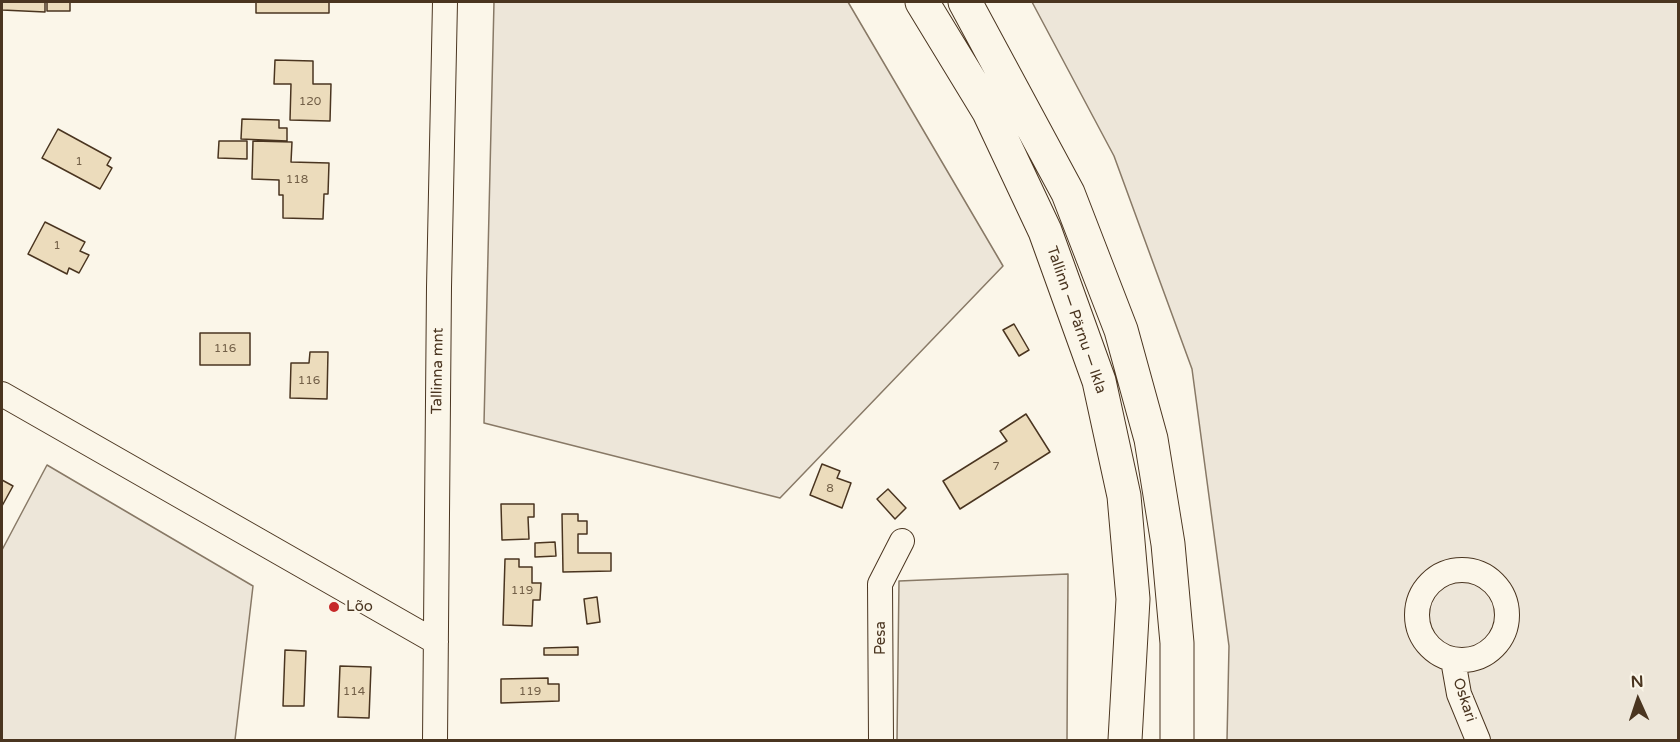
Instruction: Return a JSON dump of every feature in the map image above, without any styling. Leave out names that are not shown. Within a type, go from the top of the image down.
[{"type":"highway","name":"Tallinn — Pärnu — Ikla","points":[[922,2],[989,112],[1046,231],[1100,381],[1124,496],[1133,599],[1125,741]]},
{"type":"highway","points":[[965,2],[1068,193],[1121,330],[1151,439],[1168,544],[1177,643],[1177,741]]},
{"type":"street","name":"Tallinna mnt","points":[[435,741],[445,2]]},
{"type":"street","points":[[2,394],[436,642]]},
{"type":"street","name":"Pesa","points":[[881,741],[880,584],[902,541]]},
{"type":"street","name":"Oskari","points":[[1453,660],[1459,694],[1478,741]]},
{"type":"shaded area","points":[[494,2],[848,2],[1003,266],[780,498],[484,423]]},
{"type":"shaded area","points":[[1032,2],[1678,2],[1678,740],[1227,740],[1229,646],[1192,369],[1114,156]]},
{"type":"shaded area","points":[[47,465],[253,586],[235,740],[2,740],[2,550]]},
{"type":"shaded area","points":[[1068,574],[1067,740],[897,740],[899,581]]},
{"type":"building","points":[[2,2],[45,2],[45,12],[2,10]]},
{"type":"building","points":[[47,2],[70,2],[70,11],[47,11]]},
{"type":"building","points":[[256,2],[329,2],[329,13],[256,13]]},
{"type":"building","points":[[275,60],[313,61],[313,84],[331,84],[330,121],[290,120],[291,84],[274,84]]},
{"type":"building","points":[[242,119],[279,120],[279,128],[287,128],[287,141],[241,139]]},
{"type":"building","points":[[58,129],[111,158],[107,165],[112,168],[100,189],[42,158]]},
{"type":"building","points":[[219,141],[247,141],[247,159],[218,158]]},
{"type":"building","points":[[253,141],[292,142],[291,162],[329,163],[328,194],[324,194],[323,219],[283,218],[283,195],[279,195],[279,180],[252,179]]},
{"type":"building","points":[[45,222],[85,242],[80,251],[89,255],[79,273],[69,268],[67,274],[28,254]]},
{"type":"building","points":[[1014,324],[1029,350],[1019,356],[1003,330]]},
{"type":"building","points":[[200,333],[250,333],[250,365],[200,365]]},
{"type":"building","points":[[310,352],[328,352],[327,399],[290,398],[291,363],[309,363]]},
{"type":"building","points":[[1026,414],[1050,452],[960,509],[943,481],[1007,441],[1000,431]]},
{"type":"building","points":[[822,464],[840,471],[837,478],[851,483],[842,508],[810,495]]},
{"type":"building","points":[[2,480],[13,486],[2,506]]},
{"type":"building","points":[[888,489],[906,508],[895,519],[877,499]]},
{"type":"building","points":[[501,504],[534,504],[534,517],[528,517],[529,539],[502,540]]},
{"type":"building","points":[[562,514],[578,514],[578,521],[587,521],[587,534],[578,534],[578,553],[611,553],[611,571],[563,572]]},
{"type":"building","points":[[555,542],[556,556],[535,557],[535,543]]},
{"type":"building","points":[[505,559],[519,559],[519,567],[532,567],[532,583],[541,583],[540,600],[533,600],[532,626],[503,625]]},
{"type":"building","points":[[597,597],[600,622],[587,624],[584,599]]},
{"type":"building","points":[[578,647],[578,655],[544,655],[544,648]]},
{"type":"building","points":[[285,650],[306,651],[304,706],[283,706]]},
{"type":"building","points":[[340,666],[371,667],[369,718],[338,717]]},
{"type":"building","points":[[548,678],[548,684],[559,684],[559,701],[501,703],[501,679]]},
{"type":"place","name":"Lõo","points":[[334,607]]}]
